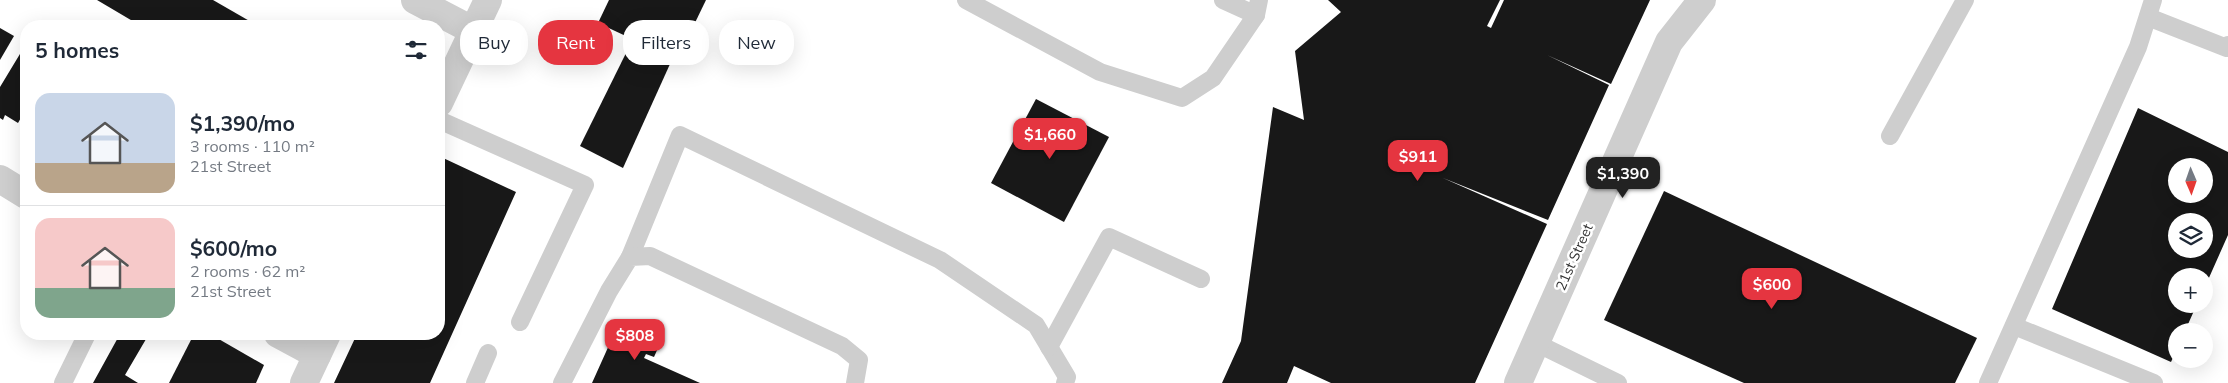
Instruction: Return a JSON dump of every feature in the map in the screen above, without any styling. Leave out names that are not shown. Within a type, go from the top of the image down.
[{"type":"street","points":[[415,0],[460,24]]},
{"type":"street","points":[[479,20],[488,0]]},
{"type":"street","name":"21st Street","points":[[1518,383],[1670,42],[1702,0]]},
{"type":"street","points":[[445,91],[460,60]]},
{"type":"street","points":[[0,179],[20,191]]},
{"type":"street","points":[[304,340],[322,344],[304,383]]},
{"type":"lane","points":[[966,0],[1100,72],[1182,98],[1213,78],[1258,8],[1223,0]]},
{"type":"lane","points":[[1890,136],[1965,0]]},
{"type":"lane","points":[[1988,383],[2138,47],[2150,8],[2227,48],[2228,45]]},
{"type":"lane","points":[[445,123],[585,185],[520,322]]},
{"type":"lane","points":[[562,383],[609,291],[630,257],[680,135],[940,260],[1036,325],[1067,377],[1064,383]]},
{"type":"lane","points":[[1049,347],[1109,237],[1201,279]]},
{"type":"lane","points":[[630,257],[650,256],[842,346],[859,360],[855,383]]},
{"type":"lane","points":[[2014,326],[2154,383]]},
{"type":"lane","points":[[63,383],[84,340]]},
{"type":"lane","points":[[1536,343],[1618,383]]},
{"type":"lane","points":[[476,383],[488,353]]},
{"type":"building","points":[[97,0],[213,0],[248,20],[131,20]]},
{"type":"building","points":[[609,0],[706,0],[696,20],[623,20],[623,35],[613,30],[613,20],[599,20]]},
{"type":"building","points":[[1328,0],[1500,0],[1487,26],[1491,28],[1504,0],[1650,0],[1611,84],[1547,55],[1609,85],[1548,220],[1443,178],[1547,224],[1475,383],[1331,383],[1294,366],[1287,383],[1222,383],[1241,341],[1273,107],[1304,120],[1295,51],[1341,12]]},
{"type":"building","points":[[0,28],[14,36],[0,60]]},
{"type":"building","points":[[20,54],[20,120],[18,123],[5,115],[3,120],[0,118],[0,87]]},
{"type":"building","points":[[623,59],[623,65],[670,65],[623,168],[580,146]]},
{"type":"building","points":[[1036,99],[1109,137],[1064,222],[991,183]]},
{"type":"building","points":[[2138,108],[2228,152],[2228,235],[2213,269],[2168,268],[2168,313],[2193,313],[2189,323],[2168,323],[2168,361],[2052,309]]},
{"type":"building","points":[[445,159],[516,192],[430,383],[334,383],[354,340],[445,340]]},
{"type":"building","points":[[1664,191],[1977,338],[1955,383],[1744,383],[1604,320]]},
{"type":"building","points":[[623,322],[662,339],[654,357],[646,354],[644,358],[700,383],[592,383],[610,343],[618,347],[621,341],[616,339]]},
{"type":"building","points":[[117,340],[145,340],[125,375],[138,383],[93,383]]},
{"type":"building","points":[[191,340],[220,340],[264,365],[256,383],[169,383]]}]
